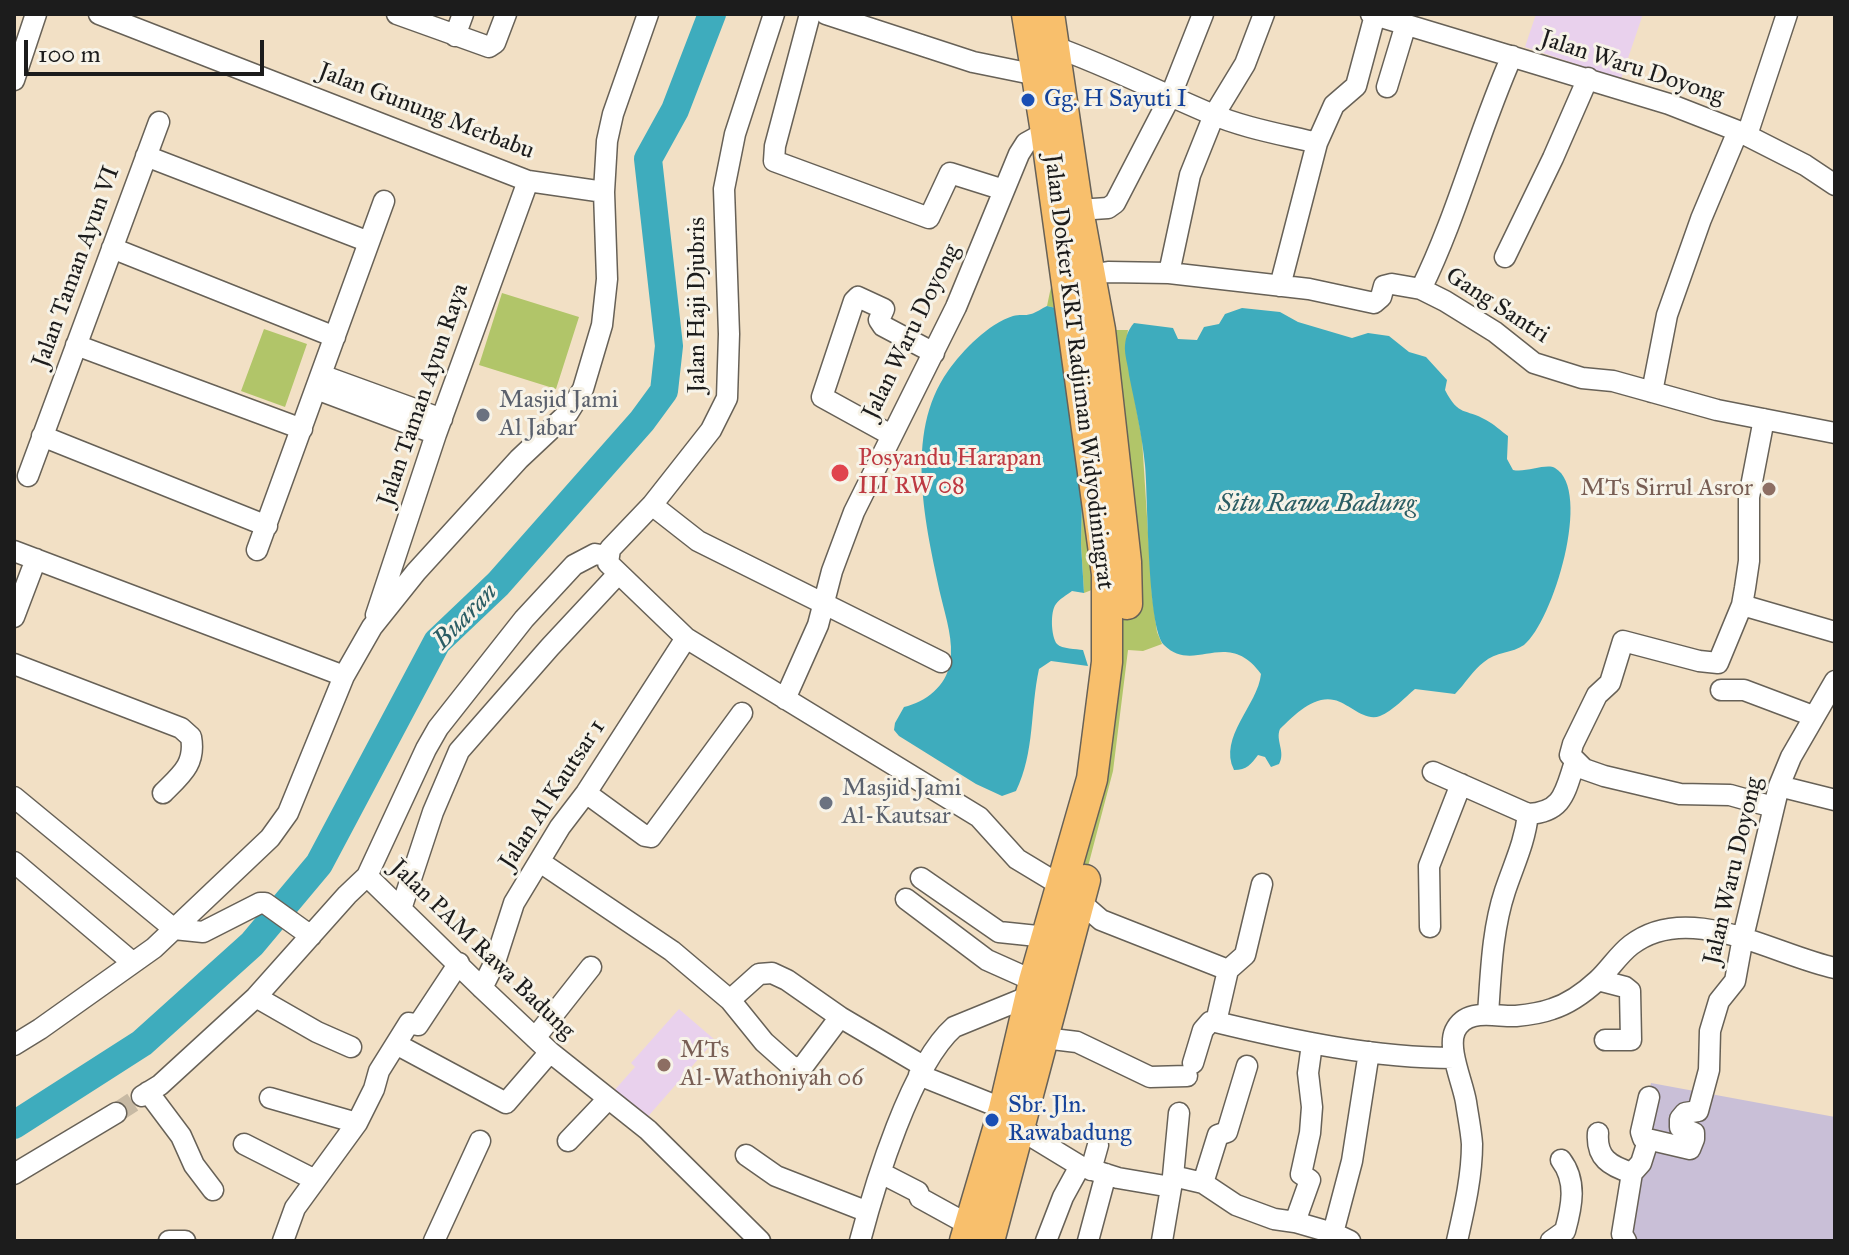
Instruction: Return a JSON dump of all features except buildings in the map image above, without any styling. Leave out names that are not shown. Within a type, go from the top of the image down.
[{"type":"main road","name":"Jalan Dokter KRT Radjiman Widyodiningrat","points":[[974,1236],[1012,1117],[1044,1038],[1092,779],[1107,662],[1108,584],[1027,14]]},
{"type":"main road","name":"Jalan Dokter KRT Radjiman Widyodiningrat","points":[[1012,1117],[1032,989],[1047,937],[1071,892],[1113,771],[1128,658],[1126,562],[1100,330],[1078,210],[1049,14]]},
{"type":"street","points":[[14,80],[36,14]]},
{"type":"street","name":"Jalan Gunung Merbabu","points":[[99,14],[528,181],[604,192]]},
{"type":"street","points":[[397,14],[489,47],[495,43],[506,14]]},
{"type":"street","points":[[455,36],[463,14]]},
{"type":"street","points":[[14,1045],[174,929],[253,856],[288,813],[344,676],[372,627],[416,572],[519,459],[568,413],[583,389],[602,325],[607,279],[604,192],[607,141],[613,114],[648,14]]},
{"type":"street","name":"Jalan Haji Djubris","points":[[401,909],[433,812],[459,751],[550,647],[611,564],[614,544],[652,505],[711,430],[727,398],[729,334],[724,189],[735,134],[774,14]]},
{"type":"street","points":[[810,14],[775,146],[774,161],[929,218],[950,173],[1004,190]]},
{"type":"street","points":[[826,14],[861,20],[973,62],[1037,75]]},
{"type":"street","points":[[1078,210],[1108,208],[1115,203],[1171,95],[1203,14]]},
{"type":"street","points":[[1169,273],[1190,175],[1214,115],[1245,64],[1264,14]]},
{"type":"street","points":[[1743,133],[1787,14]]},
{"type":"street","points":[[1090,275],[1108,272],[1169,273],[1280,286],[1317,143],[1334,105],[1356,86],[1360,78],[1373,15]]},
{"type":"street","name":"Jalan Waru Doyong","points":[[1373,15],[1669,104],[1743,133],[1805,165],[1835,185]]},
{"type":"street","points":[[1387,87],[1406,24]]},
{"type":"street","points":[[1055,47],[1115,69],[1214,115],[1250,128],[1317,143]]},
{"type":"street","points":[[1421,289],[1440,250],[1500,81],[1512,56]]},
{"type":"street","points":[[1505,257],[1588,78]]},
{"type":"street","name":"Jalan Taman Ayun VI","points":[[28,476],[159,122]]},
{"type":"street","name":"Jalan Waru Doyong","points":[[785,699],[815,633],[832,571],[854,512],[934,353],[1026,143],[1046,132]]},
{"type":"street","name":"Jalan Waru Doyong","points":[[1652,392],[1667,315],[1701,219],[1743,133]]},
{"type":"street","points":[[146,156],[369,242]]},
{"type":"street","name":"Jalan Taman Ayun Raya","points":[[372,627],[439,426],[528,181]]},
{"type":"street","points":[[257,550],[384,201]]},
{"type":"street","points":[[112,248],[335,337]]},
{"type":"street","name":"Gang Santri","points":[[1280,286],[1374,303],[1381,297],[1384,286],[1392,284],[1421,289],[1495,332],[1534,363],[1582,378],[1613,381],[1692,404],[1835,433]]},
{"type":"street","points":[[891,435],[822,397],[854,301],[858,297],[883,307],[879,320],[883,326],[934,353]]},
{"type":"street","points":[[76,345],[302,429]]},
{"type":"street","points":[[318,382],[439,426]]},
{"type":"street","points":[[1764,419],[1749,497],[1749,561],[1742,605],[1716,665],[1623,641],[1610,683],[1597,695],[1570,755],[1584,769],[1604,776],[1680,794],[1730,795],[1773,807]]},
{"type":"street","points":[[42,436],[267,526]]},
{"type":"street","points":[[652,505],[698,541],[941,662]]},
{"type":"street","points":[[14,551],[344,676]]},
{"type":"street","points":[[367,876],[438,728],[524,619],[574,565],[595,554],[611,564],[686,638],[979,817],[1017,859],[1071,892],[1109,925],[1228,970]]},
{"type":"street","points":[[14,617],[36,559]]},
{"type":"street","points":[[1742,605],[1835,632]]},
{"type":"street","name":"Jalan Al Kautsar 1","points":[[482,988],[495,962],[514,903],[560,827],[586,793],[686,638]]},
{"type":"street","points":[[14,664],[181,728],[191,737],[194,750],[189,763],[163,793]]},
{"type":"street","name":"Jalan Waru Doyong","points":[[1648,1141],[1690,1149],[1694,1133],[1680,1127],[1679,1123],[1685,1113],[1695,1113],[1700,1109],[1709,1070],[1710,1031],[1719,1001],[1735,981],[1779,786],[1813,716],[1835,681]]},
{"type":"street","points":[[1721,690],[1744,690],[1813,716]]},
{"type":"street","points":[[586,793],[645,836],[651,837],[742,713]]},
{"type":"street","points":[[1433,772],[1528,814],[1545,813],[1563,798],[1575,762]]},
{"type":"street","points":[[1430,927],[1429,866],[1461,784]]},
{"type":"street","points":[[1779,786],[1835,800]]},
{"type":"street","points":[[14,797],[174,929],[203,932],[260,903],[270,906],[304,930]]},
{"type":"street","points":[[1488,1014],[1499,913],[1519,856],[1528,814]]},
{"type":"street","points":[[14,862],[132,962]]},
{"type":"street","points":[[540,862],[672,951],[730,1000],[764,1042],[796,1068],[804,1065],[840,1017]]},
{"type":"street","name":"Jalan PAM Rawa Badung","points":[[213,1190],[194,1165],[181,1136],[145,1094],[160,1085],[256,997],[304,930],[367,876],[550,1052],[648,1130],[760,1241]]},
{"type":"street","points":[[921,878],[999,932],[1047,937]]},
{"type":"street","points":[[1216,1022],[1228,970],[1245,955],[1262,884]]},
{"type":"street","points":[[906,899],[987,960],[1032,989]]},
{"type":"street","points":[[1457,1241],[1469,1179],[1472,1142],[1465,1094],[1454,1058],[1454,1033],[1462,1020],[1488,1014],[1514,1016],[1552,1009],[1598,980],[1625,950],[1648,933],[1671,929],[1702,928],[1743,937],[1835,968]]},
{"type":"street","points":[[283,1241],[295,1208],[357,1123],[374,1089],[379,1071],[396,1044],[410,1022],[418,1025],[459,963]]},
{"type":"street","points":[[535,1038],[591,967]]},
{"type":"street","points":[[730,1000],[759,974],[772,973],[921,1071],[1012,1117],[1034,1138],[1093,1170],[1172,1182],[1203,1183],[1236,1205],[1274,1219],[1295,1222],[1342,1237],[1369,1052]]},
{"type":"street","points":[[1598,980],[1625,987],[1630,991],[1631,999],[1631,1040],[1605,1040]]},
{"type":"street","points":[[860,1241],[881,1173],[921,1071],[946,1034],[954,1027],[1032,989]]},
{"type":"street","points":[[256,997],[317,1032],[351,1047]]},
{"type":"street","points":[[1044,1038],[1077,1042],[1150,1077],[1190,1070],[1203,1030],[1210,1022],[1312,1044],[1454,1058]]},
{"type":"street","points":[[396,1044],[506,1103],[550,1052]]},
{"type":"street","points":[[1295,1222],[1310,1180],[1301,1174],[1310,1133],[1312,1107],[1308,1073],[1312,1044]]},
{"type":"street","points":[[1203,1183],[1219,1134],[1227,1132],[1247,1066]]},
{"type":"street","points":[[1626,1241],[1622,1234],[1632,1173],[1643,1160],[1648,1141],[1641,1132],[1649,1097]]},
{"type":"street","points":[[270,1098],[357,1123]]},
{"type":"street","points":[[568,1141],[608,1099]]},
{"type":"street","points":[[14,1174],[116,1113]]},
{"type":"street","points":[[1162,1241],[1179,1113]]},
{"type":"street","points":[[1598,1133],[1600,1155],[1606,1162],[1632,1173]]},
{"type":"street","points":[[434,1241],[480,1141]]},
{"type":"street","points":[[244,1144],[315,1180]]},
{"type":"street","points":[[1088,1241],[1098,1145]]},
{"type":"street","points":[[746,1155],[776,1176],[868,1212]]},
{"type":"street","points":[[1551,1241],[1565,1231],[1570,1211],[1572,1185],[1569,1171],[1561,1160]]},
{"type":"street","points":[[1046,1241],[1063,1197],[1093,1170]]},
{"type":"street","points":[[881,1173],[918,1192],[920,1198],[974,1236]]},
{"type":"street","points":[[169,1241],[185,1241]]},
{"type":"shaded area","points":[[1536,14],[1643,14],[1621,79],[1525,47]]},
{"type":"shaded area","name":"MTs Al-Wathoniyah 06","points":[[679,1009],[715,1040],[644,1121],[612,1093],[635,1067],[631,1063]]},
{"type":"shaded area","points":[[1651,1083],[1835,1117],[1835,1241],[1615,1241]]},
{"type":"green space","points":[[1061,239],[1101,330],[1128,330],[1125,348],[1142,439],[1152,595],[1157,632],[1162,644],[1143,651],[1128,650],[1113,771],[1080,897],[1062,886],[1107,584],[1084,593],[1082,500],[1056,308],[1047,306]]},
{"type":"green space","points":[[502,293],[579,317],[556,389],[479,365]]},
{"type":"green space","points":[[264,329],[307,344],[285,407],[241,391]]},
{"type":"water","points":[[1047,306],[1056,308],[1082,500],[1084,593],[1072,591],[1057,602],[1052,630],[1059,646],[1083,650],[1088,666],[1051,661],[1039,669],[1022,776],[1016,791],[1002,796],[976,784],[894,730],[904,707],[927,697],[939,686],[948,671],[951,655],[949,630],[929,541],[922,481],[926,423],[934,396],[954,363],[985,331],[1015,315],[1026,315]]},
{"type":"water","name":"Situ Rawa Badung","points":[[1242,308],[1280,312],[1298,322],[1352,338],[1368,333],[1389,336],[1409,352],[1426,357],[1447,380],[1445,390],[1454,404],[1463,411],[1479,416],[1508,436],[1507,459],[1513,470],[1555,468],[1566,481],[1570,528],[1557,585],[1535,632],[1524,645],[1488,659],[1455,694],[1415,689],[1380,716],[1362,714],[1334,700],[1326,699],[1312,704],[1280,729],[1279,764],[1271,767],[1265,757],[1258,755],[1245,768],[1234,770],[1230,758],[1231,745],[1261,674],[1248,660],[1236,654],[1223,652],[1187,656],[1175,653],[1164,645],[1158,634],[1151,589],[1144,453],[1125,342],[1134,323],[1173,328],[1178,339],[1197,340],[1204,327],[1219,324],[1225,314]]},
{"type":"waterway","name":"Buaran","points":[[14,1125],[142,1043],[252,944],[319,864],[437,642],[498,584],[642,421],[664,391],[669,346],[648,159],[675,110],[712,14]]},
{"type":"tunnel","points":[[116,1113],[142,1096]]},
{"type":"place","name":"Gg. H Sayuti I","points":[[1028,100]]},
{"type":"place","name":"Masjid Jami Al Jabar","points":[[483,415]]},
{"type":"place","name":"Posyandu Harapan III RW 08","points":[[840,473]]},
{"type":"place","name":"MTs Sirrul Asror","points":[[1769,489]]},
{"type":"place","name":"Masjid Jami Al-Kautsar","points":[[826,803]]},
{"type":"place","name":"MTs Al-Wathoniyah 06","points":[[664,1065]]},
{"type":"place","name":"Sbr. Jln. Rawabadung","points":[[992,1120]]}]
